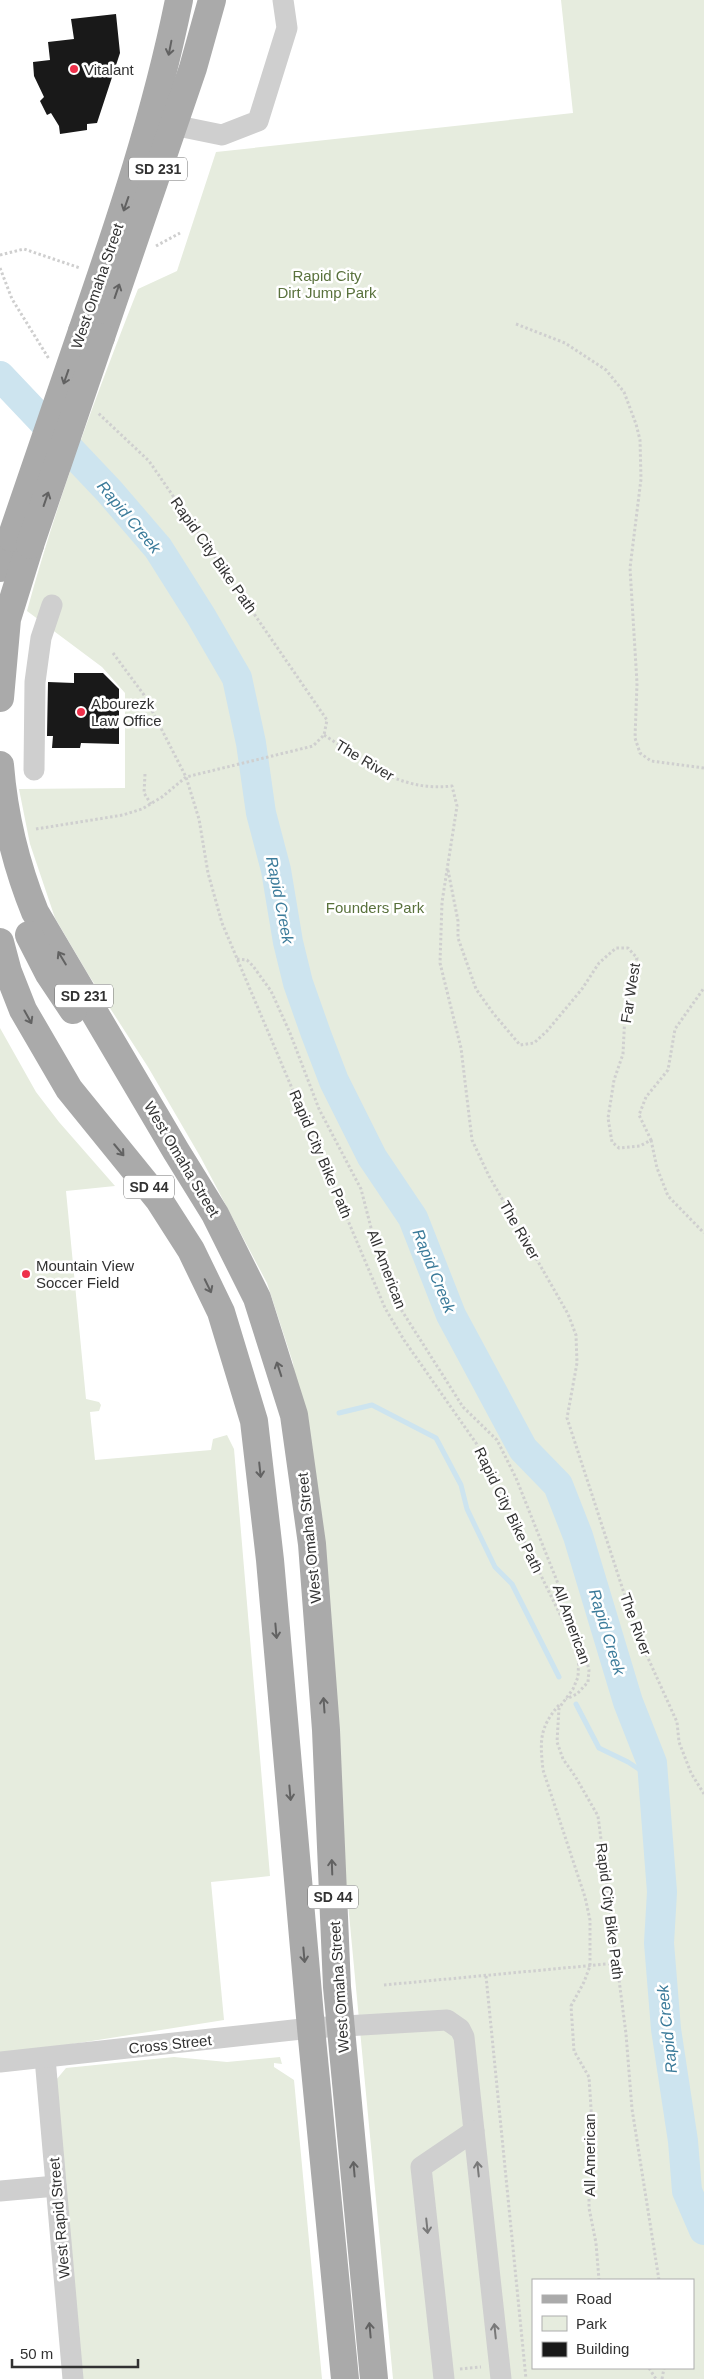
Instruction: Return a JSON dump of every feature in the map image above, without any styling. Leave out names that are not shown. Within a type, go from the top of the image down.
[{"type":"main road","name":"West Omaha Street","points":[[0,698],[7,619],[6,577],[21,541],[92,334],[166,66],[179,0]]},
{"type":"main road","points":[[193,68],[199,0]]},
{"type":"main road","name":"SD 231","points":[[92,334],[173,125],[193,68],[212,0]]},
{"type":"main road","name":"West Omaha Street","points":[[0,765],[12,839],[24,884],[35,912],[215,1214],[256,1298],[294,1415],[312,1544],[326,1730],[340,2026],[374,2379]]},
{"type":"main road","points":[[0,861],[19,915],[48,974],[105,1056],[176,1151]]},
{"type":"main road","name":"West Omaha Street","points":[[0,942],[4,965],[23,1010],[68,1089],[159,1200],[191,1250],[221,1312],[254,1421],[270,1560],[311,2028],[345,2379]]},
{"type":"street","points":[[173,125],[222,135],[258,121],[287,28],[283,0]]},
{"type":"street","points":[[34,770],[34,682],[41,638],[52,605]]},
{"type":"street","name":"Cross Street","points":[[0,2062],[311,2028],[447,2020],[460,2029],[466,2048],[500,2372]]},
{"type":"street","name":"West Rapid Street","points":[[45,2058],[73,2379]]},
{"type":"street","points":[[443,2375],[420,2167],[474,2131]]},
{"type":"street","points":[[0,2191],[56,2186]]},
{"type":"path","points":[[0,256],[24,249],[84,269]]},
{"type":"path","points":[[0,268],[12,299],[50,360]]},
{"type":"path","points":[[516,324],[565,343],[585,354],[615,379],[631,407],[640,440],[641,461],[630,568],[637,683],[637,746],[644,758],[651,761],[704,768]]},
{"type":"path","name":"Rapid City Bike Path","points":[[95,410],[149,461],[316,701],[327,720],[324,735]]},
{"type":"path","name":"Rapid City Bike Path","points":[[113,653],[144,695],[186,776],[199,819],[215,899],[222,923],[385,1308],[404,1340],[476,1442],[579,1653],[578,1677],[573,1689],[562,1701],[559,1708],[557,1742],[563,1759],[598,1816],[626,2034],[632,2108],[659,2279]]},
{"type":"path","points":[[36,829],[123,815],[142,810],[186,776],[313,746],[324,735]]},
{"type":"path","name":"The River","points":[[324,735],[391,778],[433,788],[452,786],[457,806],[442,902],[440,964],[461,1048],[472,1140],[489,1176],[568,1314],[576,1335],[577,1363],[567,1418],[638,1636],[677,1722],[679,1742],[691,1773],[704,1794]]},
{"type":"path","points":[[145,774],[144,792],[151,804]]},
{"type":"path","name":"Far West","points":[[447,866],[458,921],[458,938],[476,989],[520,1045],[534,1044],[548,1031],[582,989],[599,963],[616,948],[628,948],[636,958],[625,1012],[623,1054],[614,1080],[608,1118],[612,1142],[619,1148],[640,1146],[651,1140]]},
{"type":"path","name":"All American","points":[[237,959],[247,960],[253,966],[271,992],[283,1016],[319,1108],[361,1189],[378,1251],[397,1303],[463,1407],[497,1440],[516,1478],[584,1649],[589,1670],[588,1682],[577,1694],[562,1701],[547,1719],[541,1734],[541,1749],[543,1770],[585,1897],[590,1920],[590,1966],[571,2006],[574,2051],[589,2077],[593,2139],[589,2208],[596,2243],[599,2279]]},
{"type":"path","points":[[704,988],[675,1029],[668,1070],[646,1097],[640,1115],[651,1140],[657,1168],[668,1196],[704,1233]]},
{"type":"path","points":[[384,1985],[617,1963]]},
{"type":"path","points":[[486,1976],[526,2379]]},
{"type":"path","points":[[443,2375],[500,2372]]},
{"type":"green space","name":"Founders Park","points":[[561,0],[704,0],[704,2379],[393,2379],[305,1449],[293,1363],[267,1283],[201,1158],[148,1067],[88,974],[55,918],[30,844],[19,789],[125,788],[125,693],[102,667],[27,611],[51,529],[78,448],[138,289],[177,271],[216,152],[573,113]]},
{"type":"green space","points":[[0,1028],[36,1092],[59,1122],[115,1186],[66,1191],[86,1399],[99,1402],[101,1405],[99,1411],[90,1412],[95,1460],[211,1450],[213,1439],[227,1435],[234,1449],[270,1876],[211,1882],[224,2020],[60,2046],[0,2053]]},
{"type":"green space","points":[[174,2057],[227,2062],[280,2057],[282,2064],[274,2063],[274,2067],[294,2080],[322,2379],[83,2379],[56,2080],[66,2068]]},
{"type":"building","name":"Vitalant","points":[[116,14],[120,53],[97,123],[87,124],[87,130],[60,134],[59,126],[51,113],[47,115],[40,101],[44,97],[34,76],[33,62],[50,60],[48,42],[74,39],[71,19]]},
{"type":"building","name":"Abourezk Law Office","points":[[74,673],[103,673],[119,689],[119,744],[81,743],[80,748],[52,748],[53,736],[47,736],[48,682],[74,683]]},
{"type":"waterway","name":"Rapid Creek","points":[[0,376],[109,491],[158,548],[237,678],[251,743],[261,813],[276,870],[288,942],[298,983],[334,1081],[372,1157],[413,1218],[451,1315],[523,1449],[558,1485],[578,1536],[628,1702],[652,1763],[662,1892],[659,1943],[666,2029],[683,2141],[687,2191],[704,2230]]},
{"type":"waterway","points":[[339,1413],[372,1405],[436,1438],[461,1485],[467,1509],[495,1567],[512,1584],[559,1677]]},
{"type":"waterway","points":[[576,1704],[599,1748],[628,1762],[654,1779]]},
{"type":"place","name":"Vitalant","points":[[74,69]]},
{"type":"place","name":"Abourezk Law Office","points":[[81,712]]},
{"type":"place","name":"Mountain View Soccer Field","points":[[26,1274]]},
{"type":"park label","name":"Rapid City Dirt Jump Park","points":[[327,284]]}]
